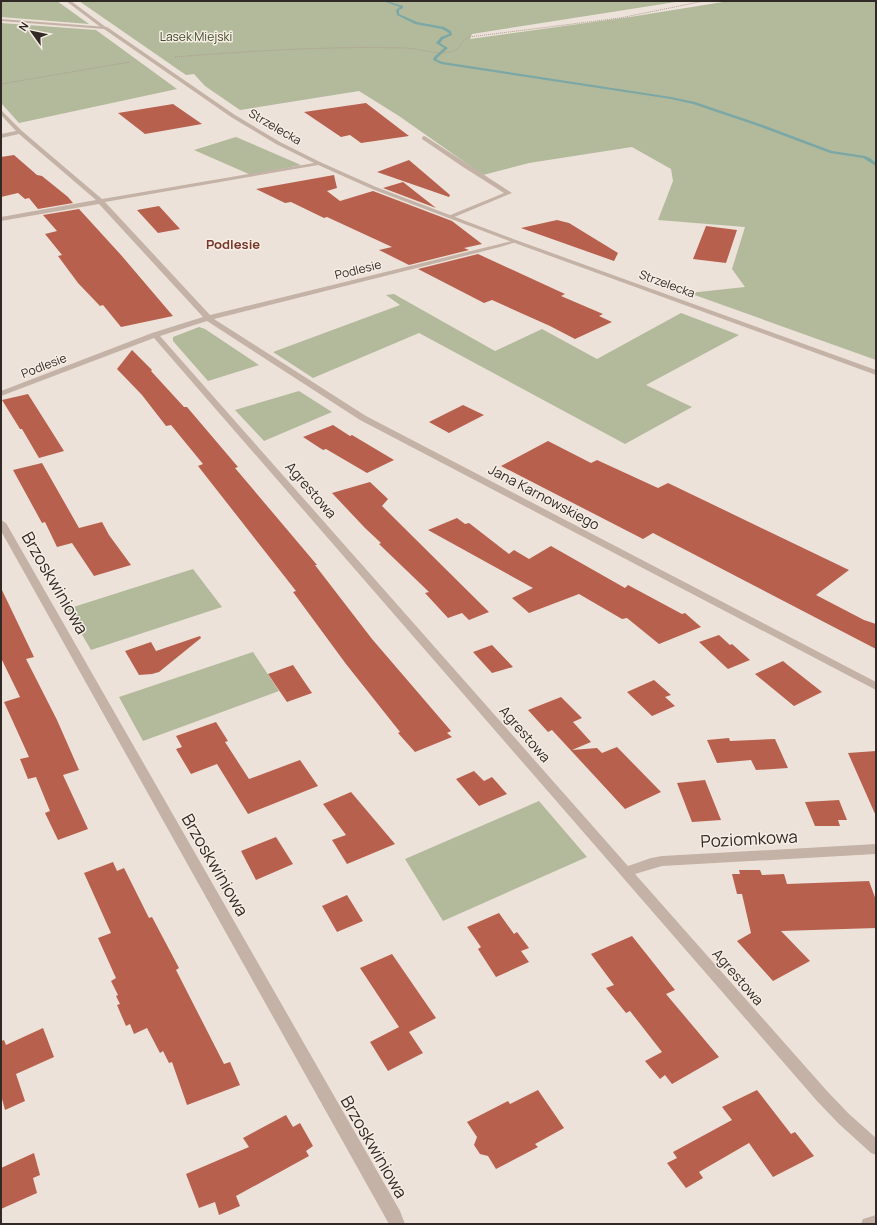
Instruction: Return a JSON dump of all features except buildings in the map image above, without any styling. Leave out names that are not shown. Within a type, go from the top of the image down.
[{"type":"street","name":"Strzelecka","points":[[68,1],[233,116],[278,143],[318,163],[374,188],[450,217],[876,373]]},
{"type":"street","points":[[1,20],[105,28]]},
{"type":"street","points":[[1,112],[20,132],[101,202],[208,318]]},
{"type":"street","points":[[1,136],[20,132]]},
{"type":"street","points":[[424,138],[465,166],[509,193],[450,217]]},
{"type":"street","points":[[1,219],[318,163]]},
{"type":"street","name":"Podlesie","points":[[1,394],[155,335],[208,318],[514,241]]},
{"type":"street","name":"Jana Karnowskiego","points":[[208,318],[363,418],[876,686]]},
{"type":"street","name":"Agrestowa","points":[[155,335],[822,1096],[844,1119],[876,1148]]},
{"type":"street","name":"Brzoskwiniowa","points":[[1,523],[390,1209],[397,1224]]},
{"type":"street","name":"Poziomkowa","points":[[626,872],[651,863],[662,861],[876,850]]},
{"type":"street","points":[[869,1224],[876,1224]]},
{"type":"path","points":[[1,84],[150,59],[411,48],[448,52],[456,51],[462,42],[469,37],[620,18],[704,1]]},
{"type":"green space","points":[[1,1],[57,1],[89,24],[1,17]]},
{"type":"green space","points":[[79,1],[682,1],[472,34],[470,39],[630,17],[729,1],[876,1],[876,360],[689,293],[745,287],[732,269],[745,227],[658,220],[673,181],[671,169],[632,147],[529,163],[483,175],[399,116],[359,91],[240,110],[205,86],[194,74],[186,75]]},
{"type":"green space","name":"Lasek Miejski","points":[[1,23],[96,30],[177,89],[19,123],[1,103]]},
{"type":"green space","points":[[236,137],[301,165],[251,175],[194,150]]},
{"type":"green space","points":[[394,294],[495,351],[542,329],[597,359],[681,313],[739,335],[646,385],[692,407],[625,444],[419,333],[313,378],[273,352],[400,305],[386,295]]},
{"type":"green space","points":[[199,327],[205,329],[259,365],[208,381],[173,341],[173,337]]},
{"type":"green space","points":[[299,391],[332,412],[264,441],[235,410]]},
{"type":"green space","points":[[193,569],[222,607],[91,650],[67,609]]},
{"type":"green space","points":[[253,652],[279,691],[143,741],[119,697]]},
{"type":"green space","points":[[539,801],[587,857],[443,921],[405,859]]},
{"type":"waterway","points":[[384,1],[402,7],[397,10],[398,14],[416,23],[443,28],[450,32],[451,34],[442,38],[438,43],[446,48],[435,58],[435,60],[442,63],[671,98],[694,103],[762,126],[831,152],[864,157],[876,165]]},
{"type":"district","name":"Podlesie","points":[[233,244]]}]
